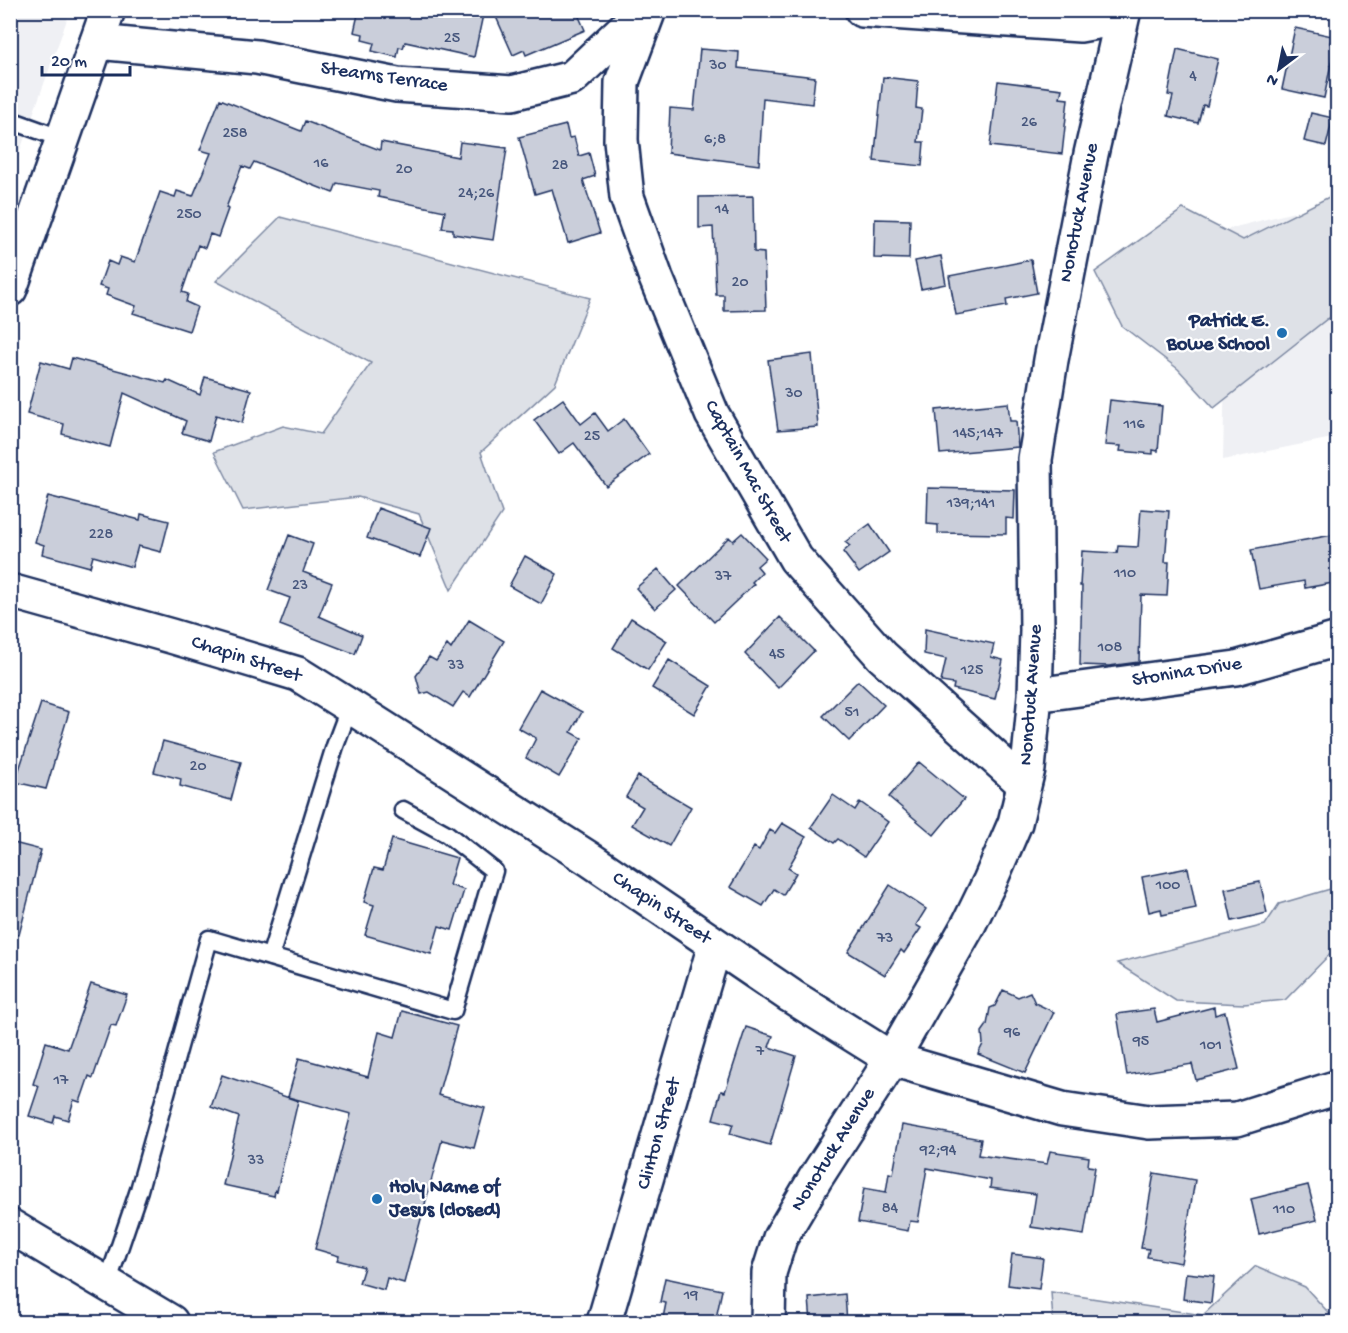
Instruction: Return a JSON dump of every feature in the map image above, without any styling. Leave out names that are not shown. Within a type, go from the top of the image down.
[{"type":"street","points":[[10,290],[108,10]]},
{"type":"street","name":"Stearns Terrace","points":[[97,42],[257,57],[397,85],[512,93],[572,78],[644,10]]},
{"type":"street","name":"Captain Mac Street","points":[[649,10],[622,82],[621,140],[627,197],[656,278],[712,414],[796,559],[882,656],[1024,784]]},
{"type":"street","points":[[862,10],[1080,25],[1102,21],[1124,10]]},
{"type":"street","name":"Nonotuck Avenue","points":[[768,1323],[769,1272],[780,1238],[892,1059],[969,924],[1015,823],[1028,769],[1035,695],[1037,630],[1035,459],[1051,360],[1091,154],[1124,10]]},
{"type":"street","name":"Chapin Street","points":[[10,591],[171,636],[298,675],[591,861],[791,996],[892,1059],[1062,1109],[1149,1122],[1237,1119],[1335,1088]]},
{"type":"street","name":"Stonina Drive","points":[[1035,695],[1236,668],[1338,639]]},
{"type":"street","name":"Clinton Street","points":[[604,1323],[716,945]]},
{"type":"street","points":[[10,1226],[171,1323]]},
{"type":"lane","points":[[10,120],[63,139]]},
{"type":"lane","points":[[270,957],[335,746],[350,706]]},
{"type":"lane","points":[[107,1284],[139,1190],[209,939],[453,1011],[494,872],[447,834],[403,810]]},
{"type":"shaded area","points":[[11,11],[70,11],[11,176]]},
{"type":"shaded area","points":[[1337,195],[1337,315],[1327,319],[1214,408],[1178,369],[1122,326],[1095,272],[1183,209],[1243,240]]},
{"type":"shaded area","name":"Patrick E. Bowe School","points":[[1337,203],[1337,437],[1223,460],[1228,229]]},
{"type":"shaded area","points":[[280,217],[590,298],[555,384],[481,452],[502,513],[451,590],[419,514],[358,497],[243,510],[214,452],[283,426],[321,434],[371,363],[216,281]]},
{"type":"shaded area","points":[[1337,887],[1337,947],[1285,1000],[1244,1004],[1176,1001],[1117,963],[1265,925],[1279,904]]},
{"type":"shaded area","points":[[1256,1266],[1305,1287],[1337,1322],[1053,1322],[1051,1292],[1203,1315]]},
{"type":"building","points":[[359,10],[484,10],[474,57],[405,42],[403,48],[399,47],[397,57],[372,51],[374,43],[362,40],[363,34],[354,32]]},
{"type":"building","points":[[493,10],[576,10],[585,30],[526,55],[524,50],[513,55]]},
{"type":"building","points":[[1295,28],[1332,36],[1330,43],[1335,44],[1324,98],[1282,89]]},
{"type":"building","points":[[700,49],[739,52],[738,68],[815,77],[812,104],[763,98],[759,165],[668,153],[670,108],[694,110]]},
{"type":"building","points":[[1177,49],[1218,59],[1207,106],[1203,105],[1198,123],[1168,116],[1173,96],[1168,95]]},
{"type":"building","points":[[883,77],[918,81],[916,108],[922,109],[918,142],[924,142],[922,166],[874,161]]},
{"type":"building","points":[[998,81],[1062,89],[1060,98],[1068,99],[1062,154],[990,146]]},
{"type":"building","points":[[220,99],[301,131],[305,121],[380,150],[381,142],[458,157],[460,142],[507,148],[493,240],[453,234],[453,229],[442,228],[445,211],[378,197],[379,191],[337,183],[333,193],[254,162],[250,169],[242,166],[218,237],[210,234],[205,248],[198,245],[182,292],[188,294],[186,302],[197,307],[189,331],[133,313],[136,306],[106,295],[108,289],[99,286],[108,261],[117,265],[120,257],[135,262],[160,192],[175,197],[177,191],[193,196],[211,153],[200,150]]},
{"type":"building","points":[[1311,113],[1333,118],[1326,146],[1304,141]]},
{"type":"building","points":[[566,125],[569,138],[574,137],[579,156],[589,153],[595,176],[583,180],[600,233],[568,243],[552,189],[535,194],[519,137]]},
{"type":"building","points":[[753,196],[754,252],[764,253],[766,310],[724,311],[724,295],[716,295],[713,227],[699,228],[699,197]]},
{"type":"building","points":[[875,219],[910,220],[909,259],[874,258]]},
{"type":"building","points":[[941,256],[946,284],[921,289],[915,261]]},
{"type":"building","points":[[1031,260],[1037,293],[1006,299],[1007,306],[956,315],[949,276]]},
{"type":"building","points":[[812,354],[818,427],[778,430],[768,360]]},
{"type":"building","points":[[72,358],[165,383],[167,380],[200,395],[205,377],[251,390],[242,423],[216,415],[209,441],[182,433],[186,421],[124,393],[110,447],[62,434],[64,424],[27,414],[41,361],[69,369]]},
{"type":"building","points":[[563,399],[581,424],[595,413],[608,431],[624,419],[649,454],[606,486],[574,443],[559,454],[534,420]]},
{"type":"building","points":[[1110,400],[1162,406],[1158,451],[1153,450],[1153,454],[1120,451],[1121,446],[1105,445]]},
{"type":"building","points":[[1008,403],[1010,421],[1016,421],[1018,447],[940,454],[936,410]]},
{"type":"building","points":[[928,488],[1015,490],[1014,519],[1006,518],[1006,534],[938,533],[938,525],[927,524]]},
{"type":"building","points":[[48,496],[140,520],[141,514],[169,521],[161,552],[138,546],[132,567],[93,556],[90,567],[42,554],[44,545],[35,542]]},
{"type":"building","points":[[378,508],[431,528],[420,557],[367,538]]},
{"type":"building","points":[[1141,509],[1169,511],[1165,562],[1169,562],[1167,596],[1141,595],[1139,662],[1109,666],[1080,665],[1082,551],[1117,553],[1118,546],[1138,547]]},
{"type":"building","points":[[870,524],[889,552],[859,573],[843,552],[850,546],[845,542]]},
{"type":"building","points":[[742,533],[766,558],[757,566],[762,572],[752,582],[754,584],[714,622],[679,586],[729,537],[733,541]]},
{"type":"building","points":[[1338,534],[1338,582],[1305,588],[1304,581],[1259,589],[1251,550]]},
{"type":"building","points":[[289,535],[313,544],[303,572],[332,583],[319,616],[362,635],[355,654],[280,625],[290,598],[268,590]]},
{"type":"building","points":[[525,556],[557,574],[541,604],[509,586]]},
{"type":"building","points":[[658,569],[676,590],[655,609],[636,588]]},
{"type":"building","points":[[780,617],[814,651],[778,688],[745,654]]},
{"type":"building","points":[[631,618],[667,641],[648,670],[613,648]]},
{"type":"building","points":[[469,620],[504,641],[470,697],[463,692],[453,707],[429,692],[421,694],[416,676],[429,657],[436,661],[447,645],[451,649]]},
{"type":"building","points":[[925,629],[994,644],[991,657],[1003,660],[995,699],[953,689],[954,684],[941,682],[946,659],[924,654]]},
{"type":"building","points":[[669,660],[711,686],[694,714],[652,688]]},
{"type":"building","points":[[858,681],[884,705],[849,741],[823,716]]},
{"type":"building","points":[[540,689],[582,712],[571,732],[582,738],[559,777],[526,758],[536,738],[518,728]]},
{"type":"building","points":[[41,703],[69,712],[46,789],[15,782]]},
{"type":"building","points":[[163,741],[241,762],[231,800],[180,786],[181,779],[154,772]]},
{"type":"building","points":[[919,762],[964,799],[934,835],[889,797]]},
{"type":"building","points":[[638,776],[691,807],[669,846],[632,825],[643,807],[626,797]]},
{"type":"building","points":[[833,795],[855,810],[860,802],[888,822],[864,857],[838,839],[834,843],[811,827]]},
{"type":"building","points":[[782,823],[806,837],[788,868],[796,873],[783,895],[774,889],[763,906],[730,887],[754,847],[759,850],[770,830],[775,833]]},
{"type":"building","points":[[392,839],[457,858],[449,885],[464,890],[452,930],[439,926],[431,954],[365,935],[374,905],[364,902],[374,868],[383,870]]},
{"type":"building","points":[[10,842],[41,850],[19,935],[10,934]]},
{"type":"building","points":[[1188,868],[1196,908],[1162,915],[1161,909],[1149,912],[1142,877]]},
{"type":"building","points":[[1260,882],[1267,913],[1232,921],[1225,889]]},
{"type":"building","points":[[890,885],[926,909],[916,925],[921,928],[904,953],[901,950],[885,975],[848,952]]},
{"type":"building","points":[[91,984],[127,995],[116,1026],[111,1025],[93,1078],[89,1076],[80,1102],[74,1100],[68,1120],[55,1116],[53,1123],[29,1116],[39,1086],[33,1084],[46,1042],[68,1049]]},
{"type":"building","points":[[1003,990],[1018,997],[1030,992],[1035,1003],[1054,1012],[1025,1073],[978,1054],[983,1044],[982,1032],[987,1025],[990,1008],[995,1006]]},
{"type":"building","points":[[1214,1007],[1215,1015],[1225,1012],[1239,1069],[1196,1080],[1192,1064],[1127,1075],[1117,1014],[1154,1009],[1157,1022]]},
{"type":"building","name":"Holy Name of Jesus (closed)","points":[[402,1011],[457,1026],[438,1095],[485,1108],[474,1148],[442,1140],[404,1283],[387,1278],[384,1290],[359,1283],[364,1267],[337,1260],[339,1256],[315,1249],[351,1114],[288,1097],[299,1058],[368,1077],[379,1032],[395,1037]]},
{"type":"building","points":[[746,1027],[773,1036],[769,1047],[796,1056],[770,1145],[730,1134],[733,1124],[713,1119],[721,1091],[725,1092]]},
{"type":"building","points":[[222,1075],[298,1101],[274,1196],[223,1185],[239,1117],[211,1107]]},
{"type":"building","points":[[902,1125],[981,1139],[978,1155],[1047,1164],[1050,1151],[1089,1157],[1088,1166],[1095,1167],[1084,1235],[1031,1227],[1036,1194],[990,1188],[991,1180],[927,1168],[918,1222],[910,1221],[908,1231],[858,1222],[864,1188],[886,1192],[889,1173],[893,1174]]},
{"type":"building","points":[[1154,1173],[1195,1180],[1181,1263],[1147,1257],[1149,1249],[1141,1248]]},
{"type":"building","points":[[1308,1185],[1317,1220],[1259,1234],[1251,1199]]},
{"type":"building","points":[[1012,1254],[1043,1258],[1039,1289],[1008,1285]]},
{"type":"building","points":[[1186,1273],[1214,1276],[1211,1303],[1183,1299]]},
{"type":"building","points":[[665,1278],[722,1290],[715,1323],[662,1323],[666,1303],[660,1302]]},
{"type":"building","points":[[845,1294],[847,1323],[811,1323],[809,1298]]},
{"type":"place","name":"Patrick E. Bowe School","points":[[1282,333]]},
{"type":"place","name":"Holy Name of Jesus (closed)","points":[[377,1199]]}]
